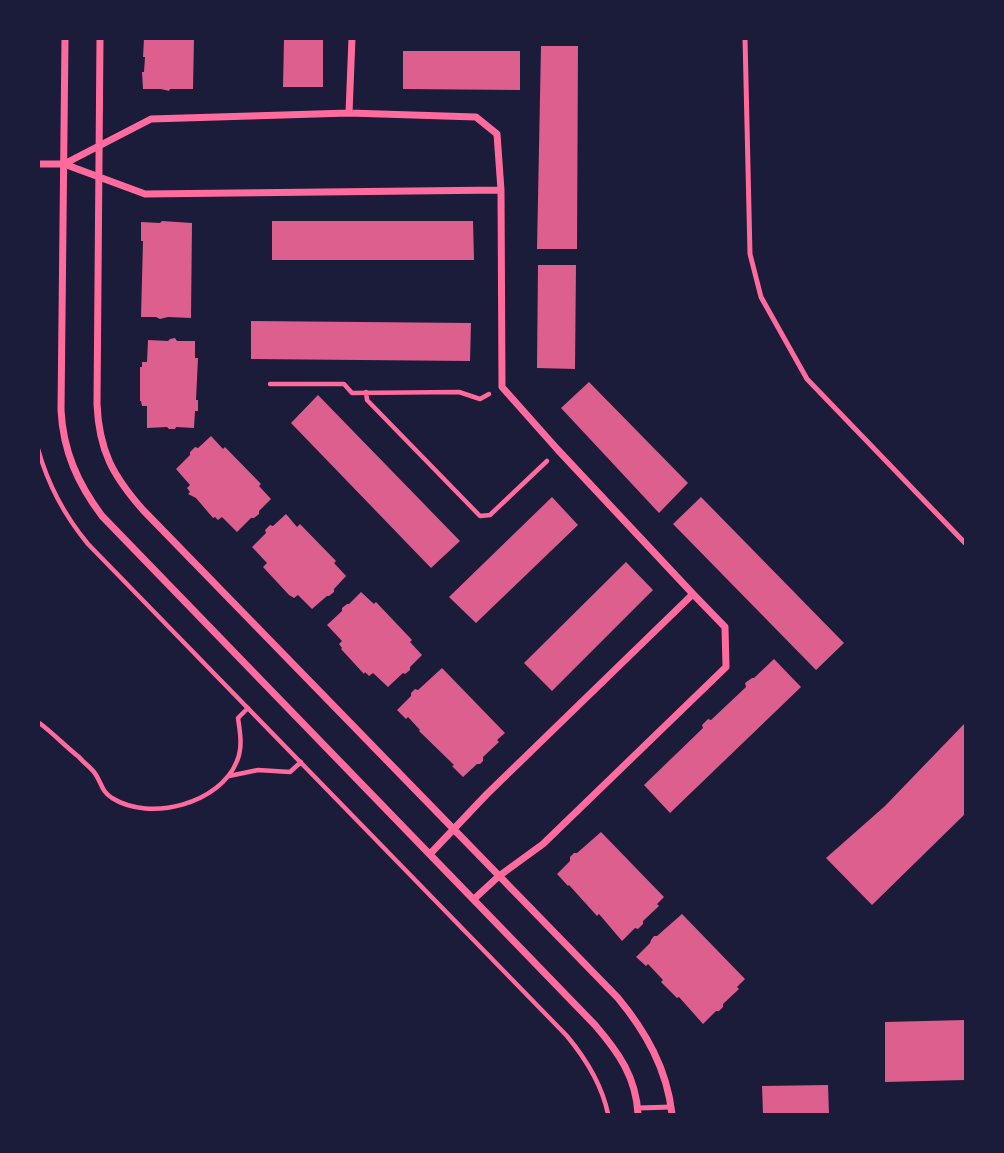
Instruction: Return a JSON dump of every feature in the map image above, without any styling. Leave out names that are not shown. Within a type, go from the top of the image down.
[{"type":"street","points":[[65,38],[62,426],[69,458],[84,491],[102,516],[577,1005],[621,1057],[629,1073],[638,1111]]},
{"type":"street","points":[[100,38],[97,416],[100,438],[113,471],[144,510],[618,998],[641,1027],[657,1058],[666,1083],[671,1111]]},
{"type":"street","points":[[349,113],[352,38]]},
{"type":"street","points":[[64,164],[150,119],[349,113],[476,117],[497,134],[502,387],[725,627],[726,667],[543,844],[499,876],[474,899]]},
{"type":"street","points":[[38,164],[64,164],[145,194],[500,190]]},
{"type":"street","points":[[430,854],[487,794],[693,594]]},
{"type":"lane","points":[[744,38],[750,254],[761,297],[807,379],[965,543]]},
{"type":"lane","points":[[638,1111],[671,1111]]},
{"type":"path","points":[[270,384],[344,384],[352,393],[459,392],[480,399],[502,387]]},
{"type":"path","points":[[366,392],[367,400],[480,516],[490,515],[558,450]]},
{"type":"path","points":[[38,449],[56,498],[78,531],[578,1049],[602,1093],[608,1115]]},
{"type":"path","points":[[38,722],[95,772],[104,792],[128,806],[145,810],[178,806],[196,800],[229,776],[240,749],[238,718],[248,708]]},
{"type":"path","points":[[229,776],[258,770],[290,772],[301,762]]},
{"type":"building","points":[[144,38],[194,38],[193,89],[143,89]]},
{"type":"building","points":[[284,38],[323,38],[323,87],[283,87]]},
{"type":"building","points":[[541,46],[578,46],[577,249],[537,249]]},
{"type":"building","points":[[403,51],[520,51],[520,90],[403,89]]},
{"type":"building","points":[[272,221],[473,221],[474,260],[272,260]]},
{"type":"building","points":[[141,222],[192,223],[191,318],[141,317]]},
{"type":"building","points":[[538,265],[576,265],[575,369],[537,368]]},
{"type":"building","points":[[251,321],[471,323],[470,361],[251,359]]},
{"type":"building","points":[[175,338],[177,341],[195,341],[195,358],[198,358],[198,411],[195,411],[194,428],[147,428],[147,406],[142,406],[140,401],[140,367],[142,362],[147,362],[148,340],[168,341]]},
{"type":"building","points":[[589,382],[688,483],[659,513],[561,408]]},
{"type":"building","points":[[318,395],[460,541],[431,568],[291,423]]},
{"type":"building","points":[[211,436],[261,484],[259,486],[271,499],[259,514],[237,532],[222,517],[218,520],[213,518],[196,498],[188,494],[190,492],[187,488],[190,485],[176,469],[195,447],[198,448]]},
{"type":"building","points":[[552,497],[578,525],[476,623],[449,597]]},
{"type":"building","points":[[701,497],[844,643],[816,670],[673,524]]},
{"type":"building","points":[[286,514],[297,527],[300,524],[336,561],[334,563],[346,576],[334,592],[312,609],[298,595],[294,598],[289,595],[263,567],[267,563],[252,547],[270,525],[273,526]]},
{"type":"building","points":[[626,562],[653,590],[552,691],[524,663]]},
{"type":"building","points":[[361,592],[374,604],[376,602],[412,640],[410,642],[422,655],[410,670],[388,687],[373,673],[369,676],[365,672],[364,674],[341,649],[339,644],[342,641],[327,625]]},
{"type":"building","points":[[774,659],[801,687],[670,813],[644,785],[703,728],[702,725],[708,719],[711,720],[746,687],[745,683]]},
{"type":"building","points":[[442,668],[505,733],[483,757],[483,761],[463,777],[408,717],[406,719],[397,710],[415,689],[418,690]]},
{"type":"building","points":[[965,723],[965,814],[872,905],[826,858],[885,806]]},
{"type":"building","points":[[601,832],[664,897],[643,924],[622,941],[599,914],[597,916],[557,874],[574,853]]},
{"type":"building","points":[[682,914],[745,979],[723,1007],[703,1024],[679,997],[661,982],[663,980],[648,964],[646,966],[636,957],[654,936]]},
{"type":"building","points":[[965,1020],[965,1080],[885,1082],[885,1022]]},
{"type":"building","points":[[828,1085],[829,1114],[763,1114],[762,1086]]}]
